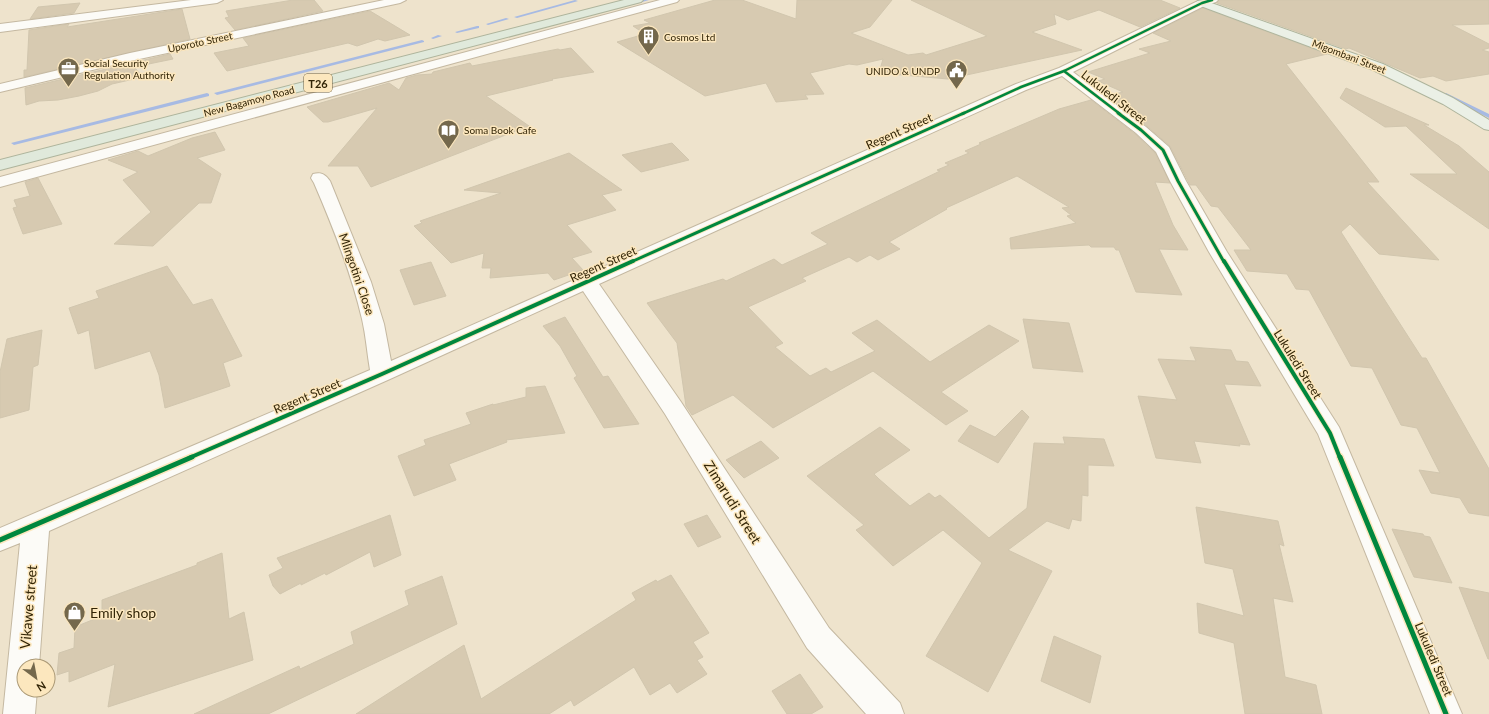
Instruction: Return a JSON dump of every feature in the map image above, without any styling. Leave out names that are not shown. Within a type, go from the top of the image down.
[{"type":"highway","name":"New Bagamoyo Road","points":[[288,77],[591,0]]},
{"type":"highway","name":"New Bagamoyo Road","points":[[0,165],[629,1]]},
{"type":"main road","name":"Migombani Street","points":[[1207,1],[1378,67],[1442,97],[1487,123]]},
{"type":"street","points":[[0,28],[217,0]]},
{"type":"street","name":"Uporoto Street","points":[[0,88],[130,57],[400,0]]},
{"type":"street","points":[[0,182],[673,0]]},
{"type":"street","name":"Regent Street","points":[[0,540],[382,374],[1021,87],[1064,71],[1207,1]]},
{"type":"street","name":"Lukuledi Street","points":[[1064,71],[1141,130],[1163,150],[1178,181],[1218,252],[1330,433],[1446,714]]},
{"type":"street","name":"Mlingotini Close","points":[[319,178],[322,181],[341,227],[362,284],[372,318],[382,374]]},
{"type":"street","name":"Zimarudi Street","points":[[587,282],[673,408],[818,638],[888,714]]},
{"type":"street","name":"Vikawe street","points":[[19,714],[36,524]]},
{"type":"building","points":[[293,0],[314,0],[323,11],[235,30],[225,18],[229,17],[226,11]]},
{"type":"building","points":[[715,0],[742,0],[796,19],[797,0],[892,0],[870,27],[851,33],[908,55],[923,53],[926,55],[987,36],[911,0],[1160,0],[1180,8],[1140,27],[1099,10],[1068,20],[1054,14],[1056,24],[1032,32],[1082,50],[948,79],[879,73],[883,59],[857,65],[849,64],[810,73],[824,94],[805,95],[808,99],[776,102],[766,83],[705,96],[617,42],[645,34],[633,26],[650,23],[644,20]]},
{"type":"building","points":[[1219,0],[1489,0],[1489,24],[1452,25],[1489,44],[1489,48],[1482,50],[1489,52],[1489,74],[1446,81],[1433,76],[1420,78],[1349,48],[1346,49],[1217,3]]},
{"type":"building","points":[[80,3],[74,13],[30,19],[38,7]]},
{"type":"building","points":[[1203,8],[1327,54],[1286,64],[1379,182],[1367,182],[1439,260],[1379,254],[1350,224],[1341,232],[1422,358],[1426,358],[1489,469],[1489,516],[1469,513],[1460,498],[1431,493],[1419,470],[1440,473],[1417,428],[1401,425],[1372,368],[1351,366],[1309,290],[1296,289],[1287,274],[1247,271],[1234,250],[1251,250],[1218,207],[1211,206],[1196,185],[1190,185],[1170,146],[1147,126],[1107,96],[1123,92],[1098,81],[1105,79],[1088,72],[1150,53],[1139,49],[1171,41],[1153,33]]},
{"type":"building","points":[[182,9],[190,39],[24,77],[24,70],[27,70],[29,30],[69,24],[67,27]]},
{"type":"building","points":[[370,11],[410,35],[385,41],[378,39],[357,46],[348,43],[227,71],[214,53],[249,46],[243,38]]},
{"type":"building","points":[[571,48],[594,72],[552,79],[553,80],[486,96],[529,126],[371,187],[358,166],[328,166],[377,108],[328,122],[323,122],[307,107],[389,83],[399,90],[406,78],[417,75],[432,74],[433,72],[470,63],[472,66],[558,49]]},
{"type":"building","name":"Social Security Regulation Authority","points":[[170,54],[173,59],[134,67],[143,77],[112,84],[98,91],[79,96],[58,100],[39,101],[26,105],[25,88]]},
{"type":"building","points":[[1346,88],[1429,125],[1424,125],[1459,146],[1489,172],[1489,229],[1410,174],[1457,174],[1406,126],[1385,127],[1340,98]]},
{"type":"building","points":[[1091,100],[1135,134],[1155,153],[1170,183],[1155,182],[1173,225],[1188,250],[1159,249],[1182,295],[1136,292],[1119,250],[1116,250],[1114,247],[1091,247],[1089,245],[1011,249],[1010,238],[1076,223],[1067,216],[1071,215],[1062,208],[1069,207],[1017,176],[946,208],[947,209],[889,242],[900,249],[878,260],[870,255],[857,262],[849,257],[802,278],[806,281],[748,307],[783,343],[775,347],[810,376],[826,368],[831,372],[875,351],[852,333],[877,320],[930,362],[989,325],[1019,341],[941,392],[968,411],[946,425],[873,371],[773,428],[733,395],[692,415],[686,406],[677,343],[647,303],[723,279],[726,281],[774,259],[782,265],[828,244],[811,233],[940,171],[937,170],[949,165],[945,163],[969,153],[965,151],[981,144],[979,143],[1059,109]]},
{"type":"building","points":[[215,132],[225,150],[197,158],[221,174],[211,203],[199,203],[153,246],[114,244],[151,212],[123,180],[138,172],[108,160],[138,151],[148,156],[192,138]]},
{"type":"building","points":[[672,143],[689,160],[641,172],[622,155]]},
{"type":"building","points":[[569,153],[622,190],[602,195],[616,210],[567,225],[592,252],[572,258],[583,270],[554,280],[548,273],[490,278],[491,268],[482,268],[484,253],[451,263],[414,226],[422,223],[420,221],[501,193],[464,190]]},
{"type":"building","points":[[38,178],[62,224],[23,234],[13,208],[17,207],[14,200],[30,196],[25,182]]},
{"type":"building","points":[[431,262],[446,296],[414,305],[400,270]]},
{"type":"building","points":[[167,266],[193,305],[212,299],[242,356],[223,363],[230,386],[165,408],[159,375],[150,351],[95,369],[89,330],[78,334],[69,308],[99,298],[96,291]]},
{"type":"building","points":[[565,317],[603,377],[608,376],[639,424],[604,428],[574,378],[577,376],[560,346],[543,326]]},
{"type":"building","points":[[1023,319],[1069,323],[1083,372],[1033,368]]},
{"type":"building","points":[[42,330],[38,365],[33,367],[29,410],[0,418],[0,372],[7,339]]},
{"type":"building","points":[[1190,347],[1231,350],[1236,361],[1248,362],[1261,386],[1224,384],[1250,445],[1239,444],[1240,446],[1194,441],[1201,463],[1156,458],[1138,396],[1177,400],[1158,359],[1196,361]]},
{"type":"building","points":[[545,386],[565,433],[506,440],[507,442],[449,464],[456,480],[414,496],[398,456],[426,445],[424,440],[471,424],[466,413],[493,404],[526,397],[526,388]]},
{"type":"building","points":[[1022,410],[1029,417],[998,463],[958,441],[970,425],[995,437]]},
{"type":"building","points":[[880,427],[910,450],[874,474],[910,506],[929,493],[935,498],[940,495],[989,538],[1027,508],[1034,443],[1065,444],[1063,437],[1104,439],[1114,466],[1088,465],[1088,496],[1082,495],[1081,521],[1072,519],[1069,529],[1047,521],[1008,550],[1052,571],[988,692],[926,656],[982,563],[943,530],[893,566],[856,530],[864,525],[807,476]]},
{"type":"building","points":[[761,441],[779,458],[744,478],[726,460]]},
{"type":"building","points":[[1196,507],[1278,521],[1284,546],[1279,544],[1293,602],[1273,598],[1285,677],[1316,685],[1322,714],[1245,714],[1234,643],[1199,633],[1197,603],[1244,616],[1233,569],[1205,563]]},
{"type":"building","points":[[390,515],[401,555],[374,567],[370,552],[326,575],[325,573],[280,594],[273,586],[269,575],[283,568],[277,558]]},
{"type":"building","points":[[707,515],[721,537],[698,547],[684,524]]},
{"type":"building","points":[[1392,529],[1423,534],[1424,536],[1430,537],[1452,583],[1414,577]]},
{"type":"building","points":[[222,553],[229,619],[244,612],[253,660],[108,707],[115,664],[69,682],[69,671],[57,675],[59,653],[74,648],[75,627],[102,616],[102,600],[197,565],[197,563]]},
{"type":"building","points":[[671,575],[709,633],[693,642],[703,657],[697,660],[707,674],[677,693],[670,683],[650,695],[634,667],[574,706],[571,700],[549,714],[356,714],[464,645],[481,699],[636,600],[632,593],[656,580],[657,582]]},
{"type":"building","points":[[442,576],[457,624],[268,714],[194,714],[299,666],[300,669],[354,644],[351,632],[409,605],[405,591]]},
{"type":"building","points":[[1459,587],[1489,593],[1489,659],[1488,659]]},
{"type":"building","points":[[1054,636],[1101,656],[1090,703],[1041,681]]},
{"type":"building","points":[[800,674],[823,707],[811,714],[787,714],[772,691]]},
{"type":"waterway","points":[[632,4],[647,0]]},
{"type":"waterway","points":[[516,17],[576,1]]},
{"type":"waterway","points":[[488,24],[507,19]]},
{"type":"waterway","points":[[457,32],[477,27]]},
{"type":"waterway","points":[[433,38],[440,36]]},
{"type":"waterway","points":[[217,93],[422,41]]},
{"type":"waterway","points":[[14,143],[207,95]]},
{"type":"waterway","points":[[1446,95],[1489,116]]},
{"type":"cycle path","points":[[0,540],[382,374],[1021,87],[1064,71],[1202,3],[1212,0]]},
{"type":"cycle path","points":[[1064,71],[1141,130],[1163,150],[1178,181],[1218,252],[1330,433],[1446,714]]},
{"type":"place","name":"Cosmos Ltd","points":[[649,56]]},
{"type":"place","name":"Social Security Regulation Authority","points":[[68,88]]},
{"type":"place","name":"UNIDO & UNDP","points":[[956,90]]},
{"type":"place","name":"Soma Book Cafe","points":[[449,150]]},
{"type":"place","name":"Emily shop","points":[[74,632]]}]
